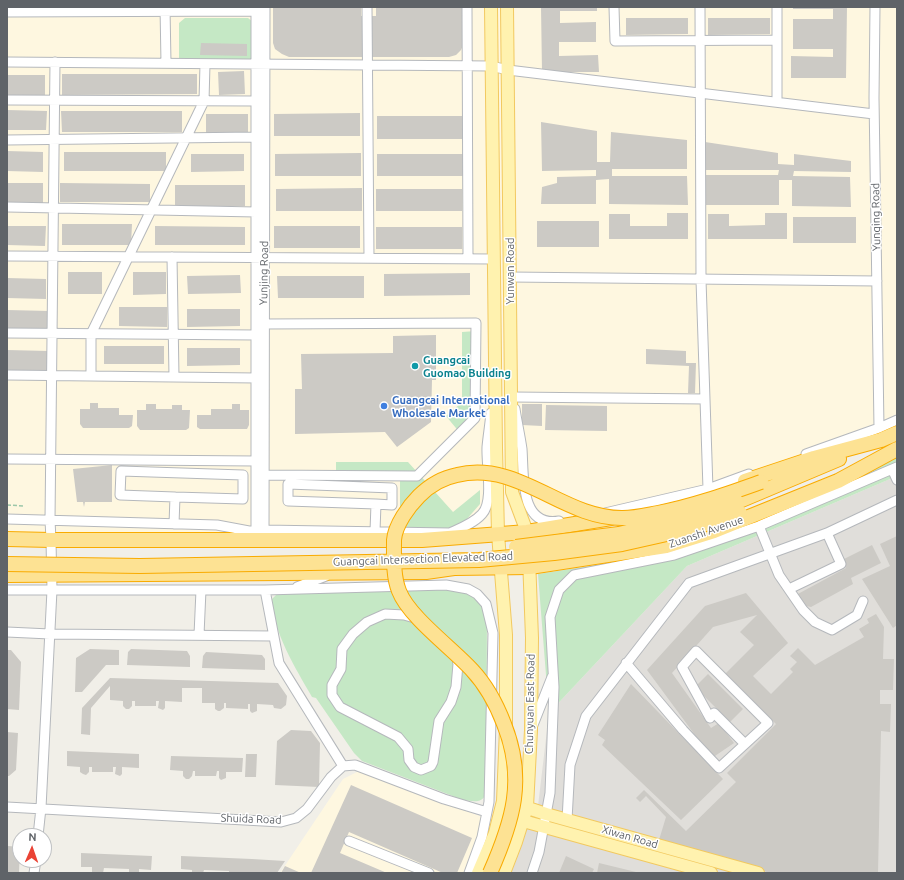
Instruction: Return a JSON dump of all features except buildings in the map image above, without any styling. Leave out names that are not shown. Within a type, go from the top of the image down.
[{"type":"highway","points":[[7,539],[205,539],[258,534],[422,540],[527,532],[656,511],[814,458],[880,434],[897,433]]},
{"type":"highway","name":"Guangcai Intersection Elevated Road","points":[[7,555],[140,557],[479,551],[620,534],[686,518],[738,508],[836,460],[880,434]]},
{"type":"highway","name":"Guangcai Intersection Elevated Road","points":[[7,564],[140,566],[479,560],[554,553],[622,544],[689,529],[738,508],[896,449]]},
{"type":"highway","name":"Zuanshi Avenue","points":[[7,575],[408,573],[454,568],[530,567],[666,546],[714,531],[838,481],[896,449]]},
{"type":"highway","points":[[490,873],[509,824],[512,812],[516,776],[514,755],[511,741],[490,692],[473,671],[407,605],[399,591],[395,576],[394,536],[403,517],[414,501],[426,489],[448,477],[469,472],[491,473],[506,476],[582,509],[602,516],[622,518],[644,516],[687,507],[761,482],[836,460]]},
{"type":"main road","name":"Yunwan Road","points":[[491,7],[498,534]]},
{"type":"main road","name":"Yunwan Road","points":[[507,7],[512,492],[527,532]]},
{"type":"main road","name":"Chunyuan East Road","points":[[504,873],[527,807],[531,730],[530,567],[527,532]]},
{"type":"main road","points":[[478,873],[495,833],[503,801],[506,635],[498,534]]},
{"type":"main road","name":"Xiwan Road","points":[[503,801],[527,807],[545,820],[710,873]]},
{"type":"main road","name":"Xiwan Road","points":[[500,814],[523,820],[567,820],[758,873]]},
{"type":"street","name":"Yunjing Road","points":[[258,534],[264,475],[264,324],[256,212],[256,101],[265,7]]},
{"type":"street","points":[[368,7],[369,258]]},
{"type":"street","points":[[467,7],[468,258]]},
{"type":"street","points":[[614,7],[615,41],[777,40]]},
{"type":"street","points":[[700,7],[701,280],[708,489]]},
{"type":"street","points":[[777,7],[777,102]]},
{"type":"street","name":"Yunqing Road","points":[[875,7],[874,114],[880,434]]},
{"type":"street","points":[[7,12],[55,9],[256,9]]},
{"type":"street","points":[[165,9],[166,63]]},
{"type":"street","name":"Yunjing Road","points":[[256,9],[260,64],[260,258],[256,335],[256,461],[258,534]]},
{"type":"street","points":[[7,62],[491,66],[508,70],[874,114]]},
{"type":"street","points":[[39,828],[52,590],[50,459],[55,62]]},
{"type":"street","points":[[91,376],[91,334],[204,101],[204,64]]},
{"type":"street","points":[[7,100],[256,101]]},
{"type":"street","points":[[7,140],[256,137]]},
{"type":"street","points":[[7,207],[256,212]]},
{"type":"street","points":[[7,256],[494,259]]},
{"type":"street","points":[[172,257],[172,334],[174,377]]},
{"type":"street","points":[[510,277],[877,281]]},
{"type":"street","points":[[264,324],[476,324],[475,418],[417,476],[264,475]]},
{"type":"street","points":[[7,333],[256,335]]},
{"type":"street","points":[[7,375],[256,378]]},
{"type":"street","points":[[7,519],[217,525],[258,534],[375,532],[450,533],[466,525],[482,514],[487,506],[487,447],[495,378]]},
{"type":"street","points":[[510,378],[521,447],[524,489],[529,508],[540,519],[552,522],[624,509],[691,500]]},
{"type":"street","points":[[513,397],[705,399]]},
{"type":"street","points":[[880,434],[897,420]]},
{"type":"street","points":[[624,509],[708,489],[897,429]]},
{"type":"street","points":[[7,459],[256,461]]},
{"type":"street","points":[[532,873],[539,852],[550,793],[554,687],[550,617],[559,590],[574,575],[674,555],[759,526],[895,468],[897,480]]},
{"type":"street","points":[[121,471],[243,475],[242,499],[175,497],[120,495],[121,471]]},
{"type":"street","points":[[288,484],[392,488],[392,505],[376,504],[288,501],[288,484]]},
{"type":"street","points":[[174,524],[175,497]]},
{"type":"street","points":[[567,820],[570,765],[586,716],[689,583],[827,533],[897,500]]},
{"type":"street","points":[[375,532],[376,504]]},
{"type":"street","points":[[759,526],[779,575],[803,610],[815,622],[832,630],[857,615],[863,601]]},
{"type":"street","points":[[789,589],[841,564],[827,533]]},
{"type":"street","points":[[626,565],[666,546]]},
{"type":"street","points":[[290,589],[334,573]]},
{"type":"street","points":[[408,573],[446,585],[468,589],[477,594],[486,604],[493,633],[489,802],[482,837],[469,873]]},
{"type":"street","points":[[7,590],[265,590],[446,585]]},
{"type":"street","points":[[199,635],[201,590]]},
{"type":"street","points":[[265,590],[279,663],[343,766],[355,765],[444,799],[487,812]]},
{"type":"street","points":[[421,620],[404,615],[385,614],[367,622],[353,634],[342,649],[341,669],[332,685],[332,695],[340,707],[398,737],[408,749],[409,760],[414,767],[421,770],[431,766],[433,762],[439,721],[451,702],[456,687],[458,664],[456,654]]},
{"type":"street","points":[[7,632],[50,634],[274,636]]},
{"type":"street","points":[[626,663],[683,730],[719,768],[768,723],[696,651],[682,667],[710,718],[714,713],[745,744]]},
{"type":"street","points":[[531,730],[553,674]]},
{"type":"street","name":"Shuida Road","points":[[7,807],[280,822],[296,818],[306,809],[331,777],[343,766]]},
{"type":"street","points":[[348,841],[428,873]]},
{"type":"path","points":[[7,505],[24,506]]},
{"type":"shaded area","points":[[7,7],[897,7],[897,414],[879,423],[881,440],[691,500],[527,532],[7,539]]},
{"type":"shaded area","points":[[897,476],[897,873],[502,873],[523,820],[536,823],[549,713],[687,566]]},
{"type":"shaded area","points":[[359,771],[512,828],[495,873],[280,873],[343,779]]},
{"type":"green space","points":[[185,18],[248,18],[253,22],[253,61],[179,60],[179,23]]},
{"type":"green space","points":[[476,331],[475,398],[462,398],[462,332]]},
{"type":"green space","points":[[460,404],[475,404],[475,418],[460,433],[446,416]]},
{"type":"green space","points":[[897,457],[897,476],[687,566],[549,713],[538,574],[654,556],[788,507]]},
{"type":"green space","points":[[336,462],[408,462],[453,512],[480,490],[480,504],[466,520],[450,530],[400,529],[400,476],[336,475]]},
{"type":"green space","points":[[454,589],[467,591],[483,605],[487,616],[486,794],[479,801],[463,800],[362,761],[354,753],[316,698],[312,697],[299,674],[281,638],[272,599],[277,594]]},
{"type":"place","name":"Guangcai Guomao Building","points":[[415,366]]},
{"type":"place","name":"Guangcai International Wholesale Market","points":[[384,406]]}]
